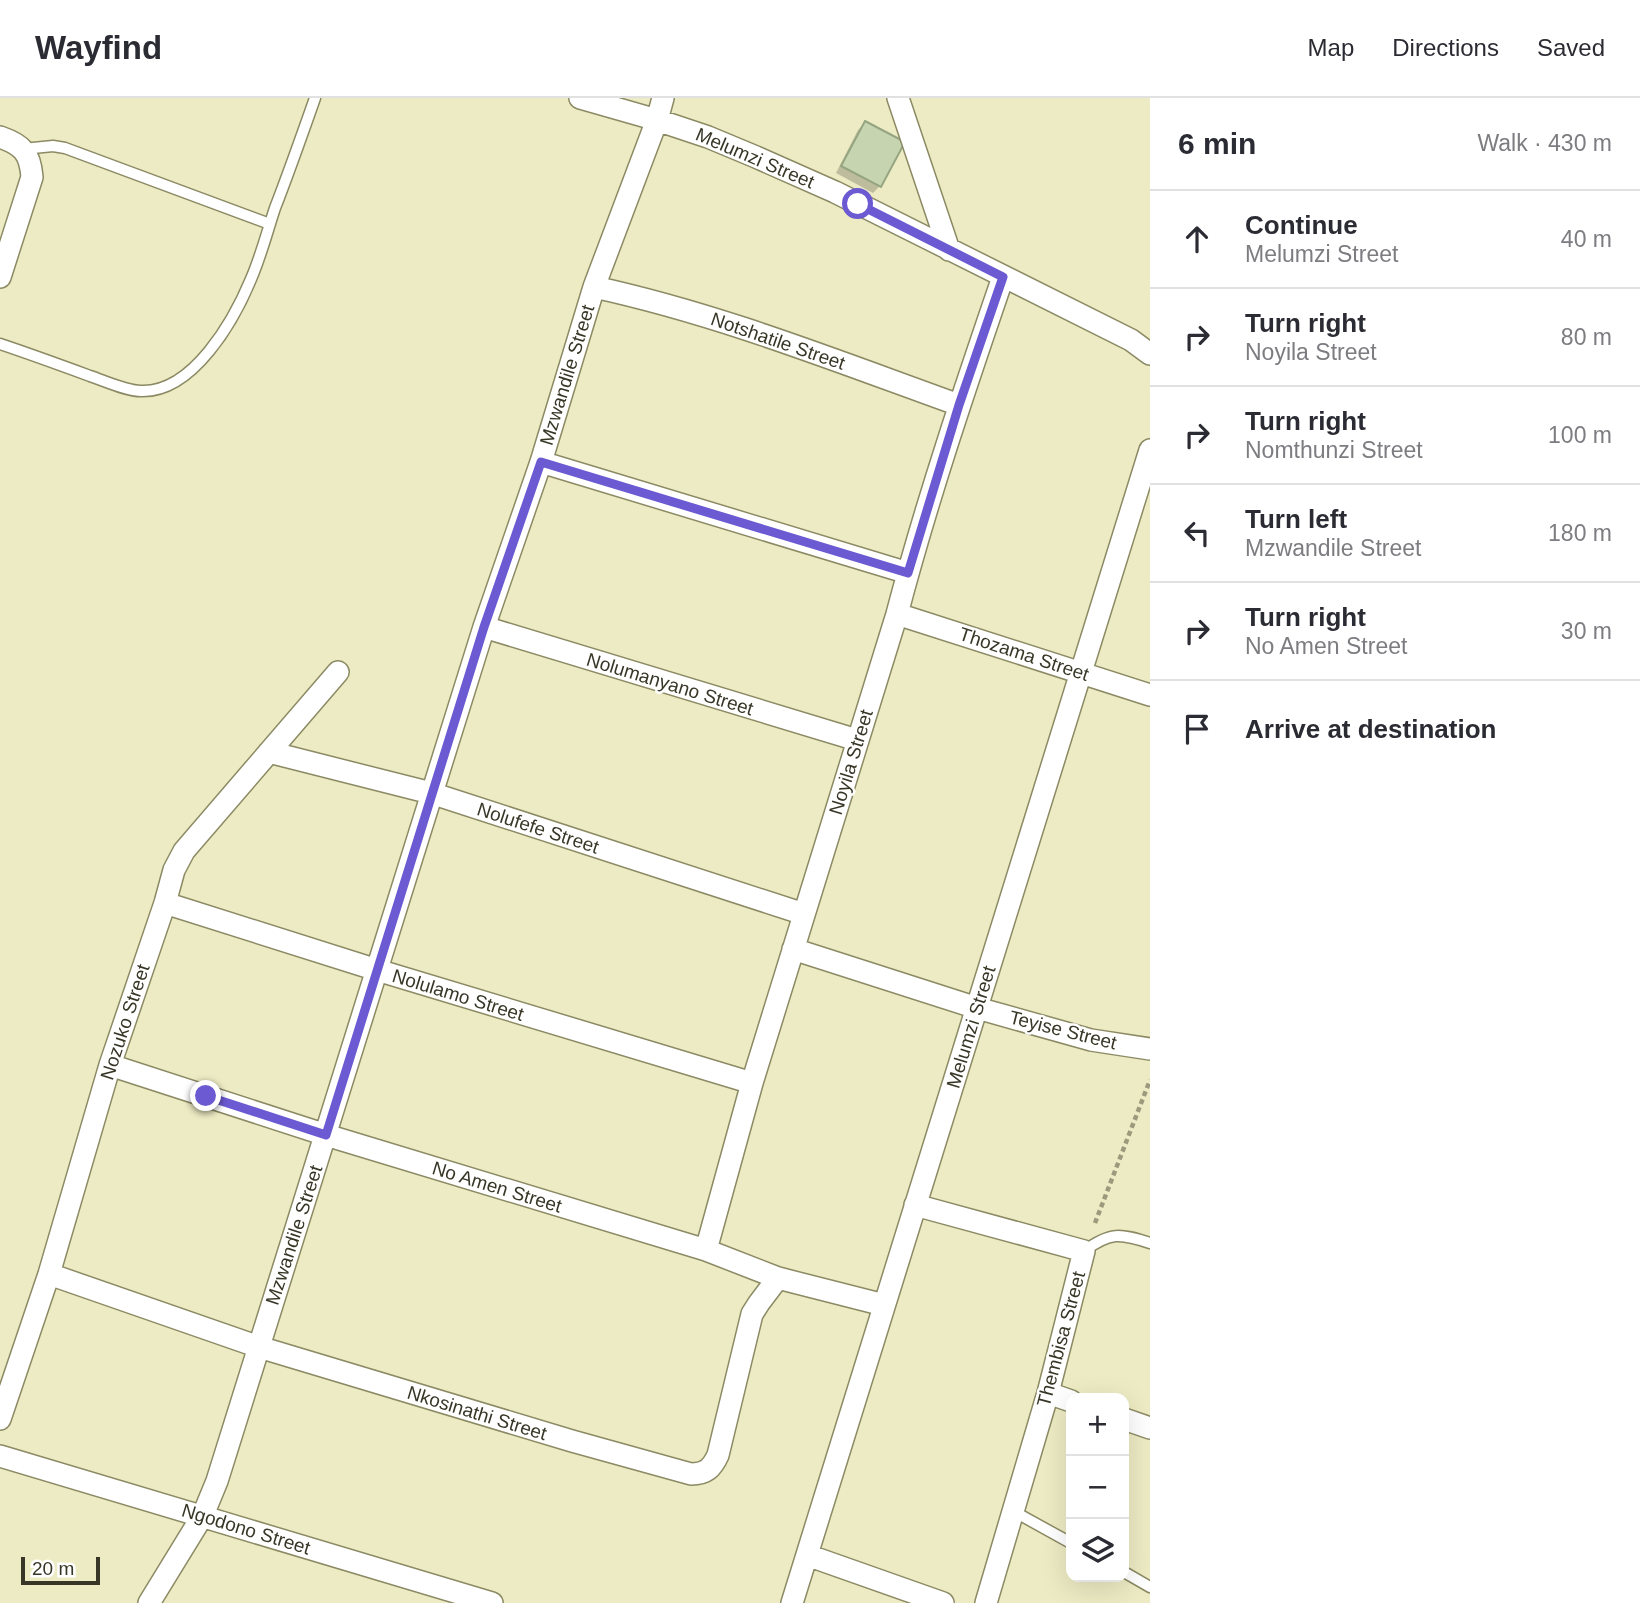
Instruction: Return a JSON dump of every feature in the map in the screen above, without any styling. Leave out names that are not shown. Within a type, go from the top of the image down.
[{"type":"street","name":"Melumzi Street","points":[[580,98],[708,137],[835,192],[1130,340],[1150,354]]},
{"type":"street","name":"Mzwandile Street","points":[[149,1603],[203,1516],[217,1481],[484,627],[541,462],[594,287],[663,98]]},
{"type":"street","points":[[898,98],[949,250]]},
{"type":"street","points":[[0,137],[23,149],[30,162],[32,177],[0,277]]},
{"type":"street","name":"Noyila Street","points":[[706,1250],[793,948],[959,405],[1003,277]]},
{"type":"street","name":"Notshatile Street","points":[[594,287],[659,302],[735,326],[959,405]]},
{"type":"street","name":"Melumzi Street","points":[[792,1603],[1150,450]]},
{"type":"street","points":[[541,462],[908,573]]},
{"type":"street","name":"Thozama Street","points":[[897,614],[1150,695]]},
{"type":"street","name":"Nolumanyano Street","points":[[484,627],[857,740]]},
{"type":"street","name":"Nozuko Street","points":[[0,1419],[50,1274],[110,1065],[174,870],[184,850],[338,672]]},
{"type":"street","name":"Nolufefe Street","points":[[269,752],[431,793],[804,914]]},
{"type":"street","name":"Nolulamo Street","points":[[165,903],[752,1083]]},
{"type":"street","name":"Teyise Street","points":[[793,948],[977,1008],[1091,1040],[1150,1049]]},
{"type":"street","name":"No Amen Street","points":[[110,1065],[326,1135],[706,1250],[778,1278],[884,1305]]},
{"type":"street","points":[[915,1205],[1084,1251]]},
{"type":"street","name":"Thembisa Street","points":[[986,1603],[1048,1393],[1084,1251]]},
{"type":"street","name":"Nkosinathi Street","points":[[50,1274],[259,1347],[691,1474],[706,1472],[718,1455],[752,1314],[778,1278]]},
{"type":"street","points":[[1048,1393],[1066,1399]]},
{"type":"street","points":[[1129,1421],[1150,1428]]},
{"type":"street","name":"Ngodono Street","points":[[0,1456],[203,1516],[445,1596],[492,1603]]},
{"type":"street","points":[[807,1555],[943,1603]]},
{"type":"lane","points":[[0,344],[115,385],[141,391],[177,382],[188,374],[225,328],[252,278],[315,98]]},
{"type":"lane","points":[[23,149],[53,146],[65,148],[270,224]]},
{"type":"lane","points":[[1084,1251],[1108,1236],[1150,1242]]},
{"type":"lane","points":[[1013,1511],[1066,1540]]},
{"type":"lane","points":[[1129,1575],[1150,1587]]},
{"type":"path","name":"Thembisa Street","points":[[1084,1251],[1150,1080]]},
{"type":"building","points":[[865,121],[905,142],[881,187],[841,166]]},
{"type":"route","points":[[206,1096],[326,1135],[484,627],[541,462],[908,573],[959,405],[1003,277],[858,204]]}]
